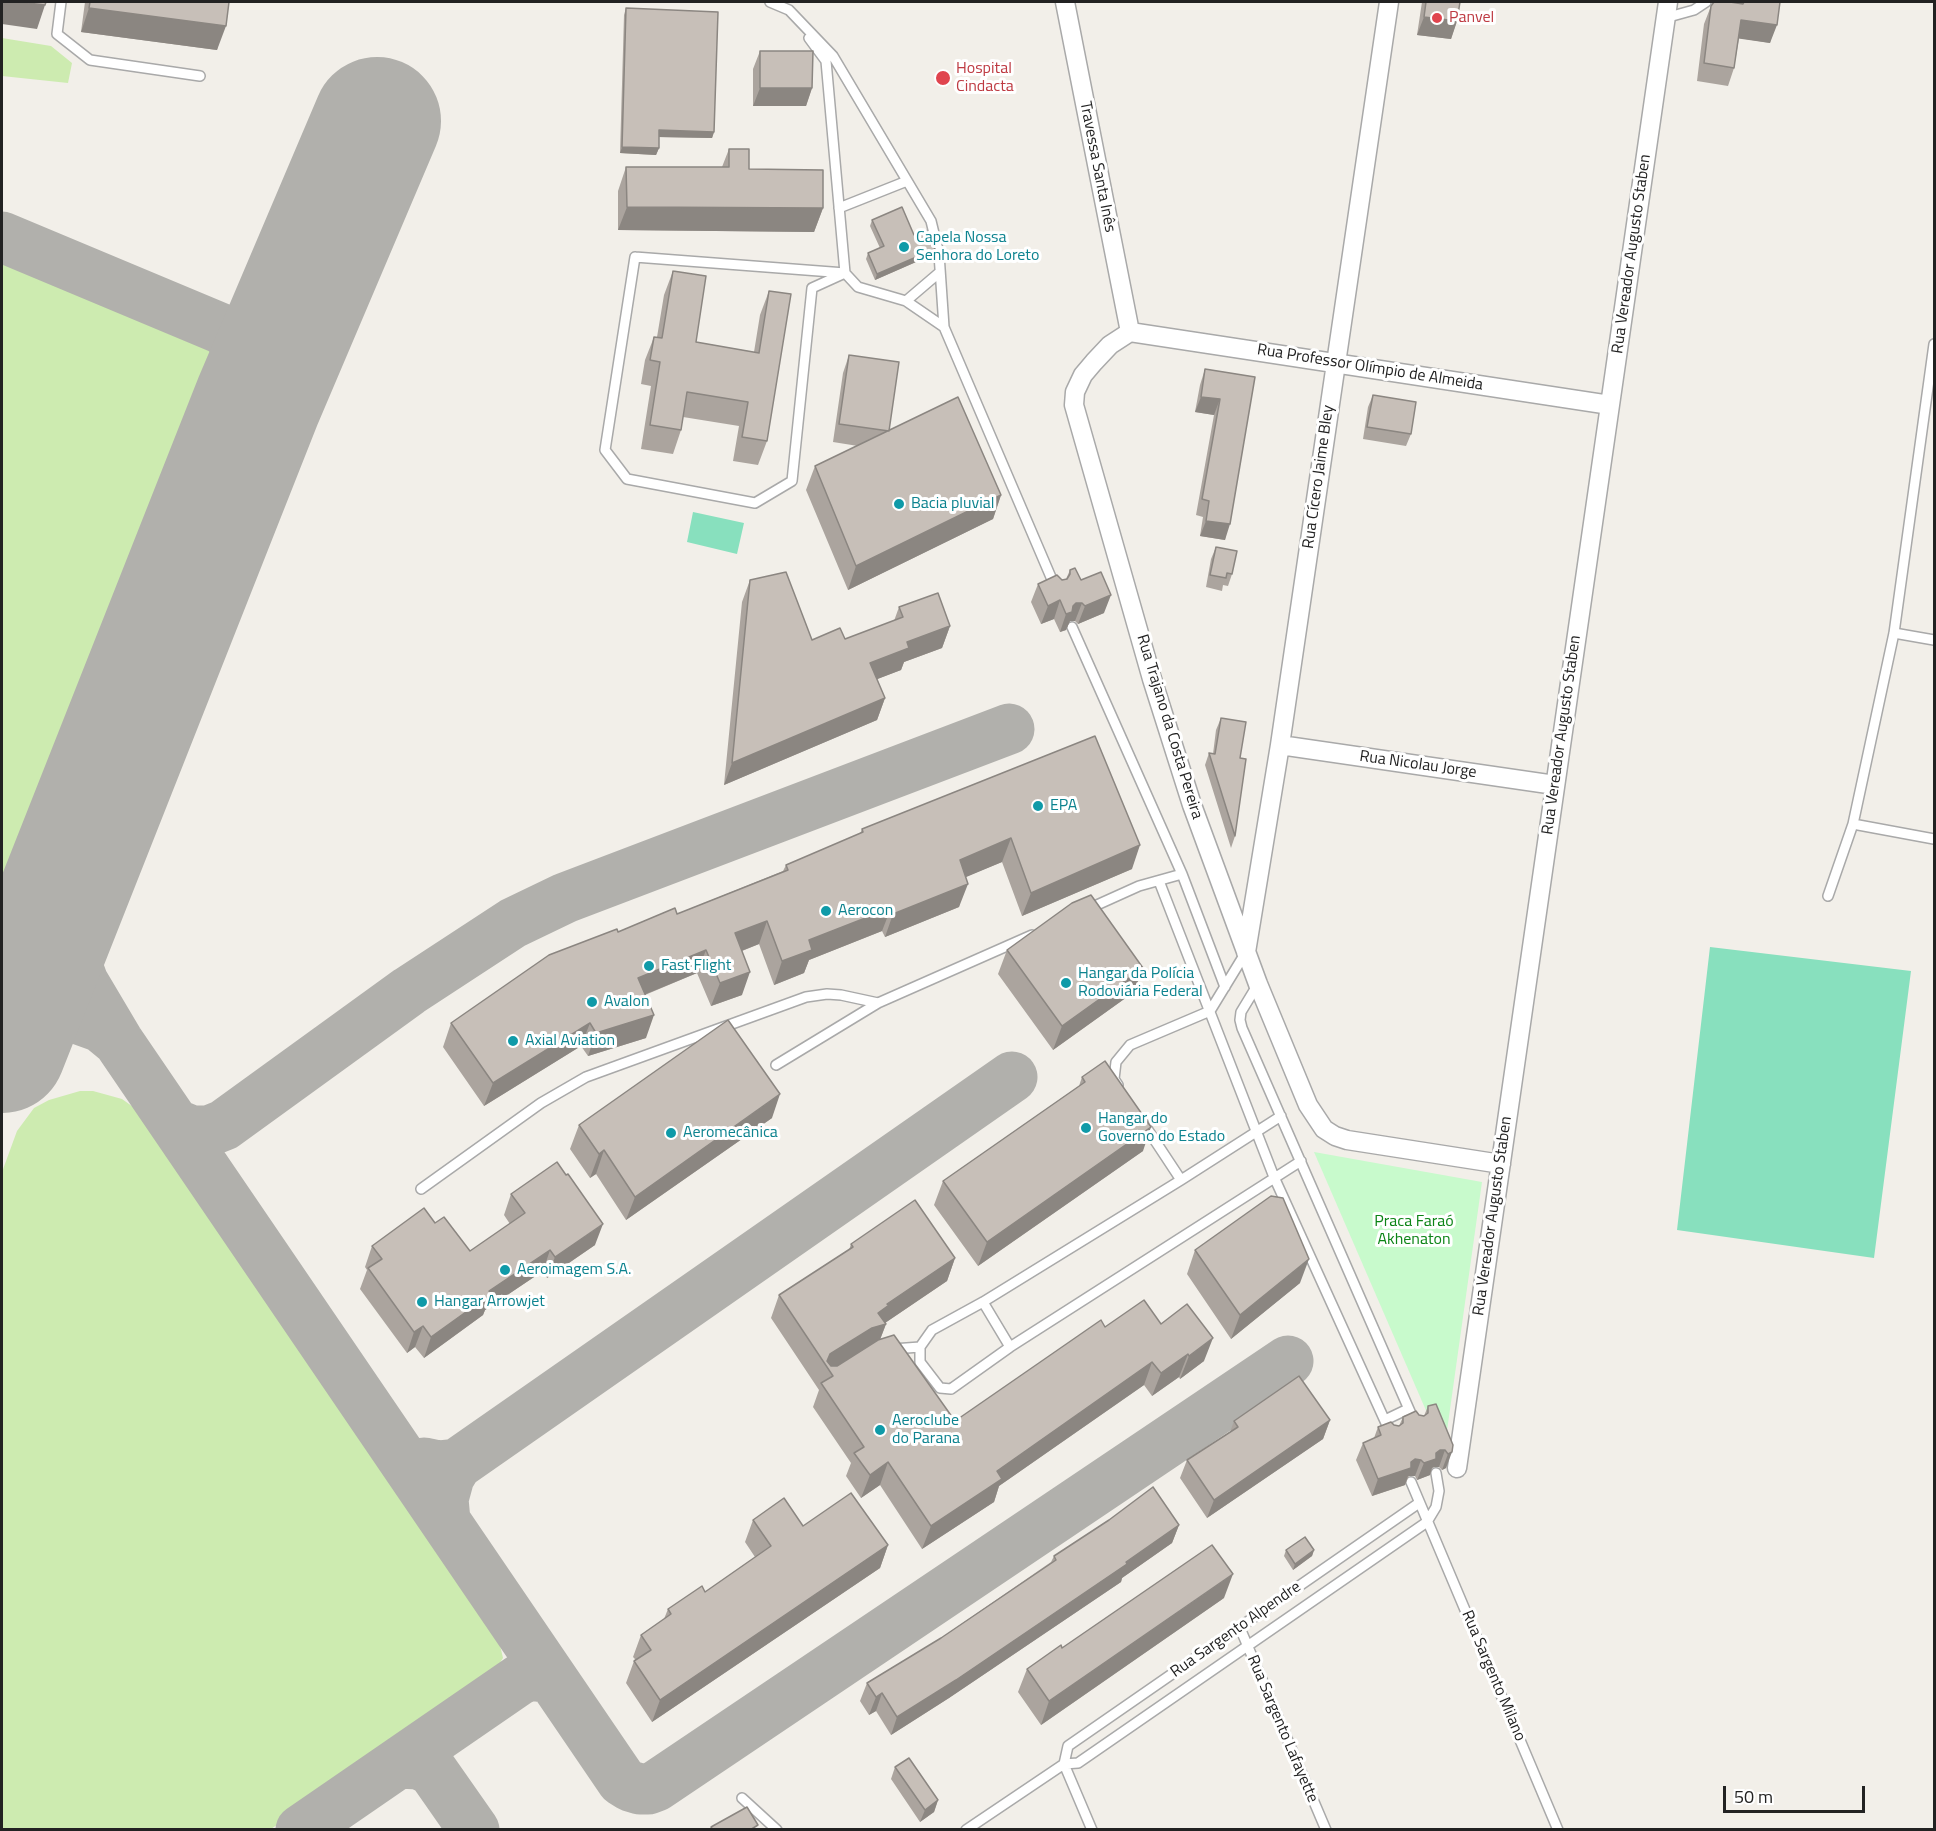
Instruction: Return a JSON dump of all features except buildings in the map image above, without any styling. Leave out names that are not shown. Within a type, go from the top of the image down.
[{"type":"street","name":"Travessa Santa Inês","points":[[1065,2],[1130,332]]},
{"type":"street","name":"Rua Cícero Jaime Bley","points":[[1246,952],[1280,745],[1389,2]]},
{"type":"street","name":"Rua Vereador Augusto Staben","points":[[1457,1468],[1667,10]]},
{"type":"street","name":"Rua Professor Olímpio de Almeida","points":[[1130,332],[1610,405]]},
{"type":"street","name":"Rua Trajano da Costa Pereira","points":[[1130,332],[1110,345],[1083,375],[1075,392],[1074,405],[1173,748],[1215,871],[1308,1105],[1324,1129],[1347,1140],[1500,1164]]},
{"type":"street","name":"Rua Nicolau Jorge","points":[[1280,745],[1555,785]]},
{"type":"lane","points":[[62,2],[57,34],[90,60],[200,76]]},
{"type":"lane","points":[[770,2],[789,10],[833,56],[931,220],[939,254],[944,327],[1057,591]]},
{"type":"lane","points":[[1667,10],[1694,9],[1706,2]]},
{"type":"lane","points":[[789,10],[826,61],[845,273],[858,287],[906,301],[944,327]]},
{"type":"lane","points":[[839,208],[907,181]]},
{"type":"lane","points":[[635,257],[845,273],[812,288],[792,481],[755,503],[627,479],[605,450],[635,257]]},
{"type":"lane","points":[[906,301],[940,272]]},
{"type":"lane","points":[[1828,896],[1853,824],[1894,633],[1935,344]]},
{"type":"lane","points":[[1072,627],[1182,874],[1225,987]]},
{"type":"lane","points":[[1894,633],[1935,640]]},
{"type":"lane","points":[[1853,824],[1935,839]]},
{"type":"lane","points":[[1076,915],[1139,885],[1182,874]]},
{"type":"lane","points":[[1159,881],[1274,1177],[1391,1436]]},
{"type":"lane","points":[[776,1065],[878,1003],[1045,929]]},
{"type":"lane","points":[[1126,1098],[1114,1079],[1116,1062],[1130,1045],[1210,1011],[1246,952]]},
{"type":"lane","points":[[1258,984],[1241,1012],[1240,1020],[1416,1426]]},
{"type":"lane","points":[[421,1189],[541,1103],[586,1077],[806,997],[841,994],[878,1003]]},
{"type":"lane","points":[[1139,1116],[1181,1180]]},
{"type":"lane","points":[[1281,1116],[983,1302],[932,1330],[920,1347],[920,1362],[940,1388],[951,1389],[1010,1347],[1301,1161]]},
{"type":"lane","points":[[983,1302],[1010,1347]]},
{"type":"lane","points":[[886,1351],[896,1348],[920,1347]]},
{"type":"lane","points":[[1385,1420],[1408,1408]]},
{"type":"lane","points":[[1427,1522],[1436,1507],[1438,1491],[1436,1473]]},
{"type":"lane","name":"Rua Sargento Milano","points":[[1411,1482],[1558,1830]]},
{"type":"lane","name":"Rua Sargento Alpendre","points":[[1064,1764],[1068,1746],[1419,1503]]},
{"type":"lane","name":"Rua Sargento Alpendre","points":[[966,1830],[1064,1764],[1078,1763],[1427,1522]]},
{"type":"lane","points":[[1335,1562],[1347,1578]]},
{"type":"lane","name":"Rua Sargento Lafayette","points":[[1239,1628],[1326,1830]]},
{"type":"lane","points":[[1138,1698],[1149,1714]]},
{"type":"lane","points":[[1064,1764],[1092,1830]]},
{"type":"lane","points":[[742,1798],[777,1830]]},
{"type":"green space","points":[[2,38],[51,46],[72,63],[68,83],[2,76]]},
{"type":"green space","points":[[5,260],[222,338],[236,357],[2,938],[2,264]]},
{"type":"green space","points":[[693,512],[744,523],[737,554],[687,542]]},
{"type":"green space","points":[[1710,947],[1911,971],[1874,1258],[1677,1230]]},
{"type":"green space","points":[[80,1091],[93,1091],[122,1099],[136,1109],[152,1128],[499,1641],[503,1658],[489,1680],[271,1829],[2,1829],[2,1172],[17,1131],[34,1108],[49,1100]]},
{"type":"green space","name":"Praca Faraó Akhenaton","points":[[1314,1152],[1482,1182],[1444,1452]]},
{"type":"taxiway","points":[[2,237],[222,329],[242,345],[253,365],[258,401]]},
{"type":"taxiway","points":[[175,1124],[192,1131],[209,1131],[224,1125],[409,991],[513,923],[565,898],[1009,729]]},
{"type":"taxiway","points":[[74,867],[68,904],[68,941],[83,982],[118,1041],[445,1521]]},
{"type":"taxiway","points":[[2,1056],[23,1030],[48,1020],[76,1018],[101,1027],[118,1041]]},
{"type":"taxiway","points":[[424,1463],[438,1466],[457,1464],[1012,1077]]},
{"type":"taxiway","points":[[457,1464],[449,1477],[443,1499],[445,1521],[622,1781],[630,1786],[648,1789],[656,1786],[1288,1361]]},
{"type":"taxiway","points":[[301,1830],[519,1680],[530,1675],[551,1678]]},
{"type":"taxiway","points":[[399,1763],[419,1764],[432,1770],[474,1830]]},
{"type":"runway","points":[[2,1049],[258,401],[377,121]]},
{"type":"place","name":"Panvel","points":[[1437,18]]},
{"type":"place","name":"Hospital Cindacta","points":[[943,78]]},
{"type":"place","name":"Capela Nossa Senhora do Loreto","points":[[904,247]]},
{"type":"place","name":"Bacia pluvial","points":[[899,504]]},
{"type":"place","name":"EPA","points":[[1038,806]]},
{"type":"place","name":"Aerocon","points":[[826,911]]},
{"type":"place","name":"Fast Flight","points":[[649,966]]},
{"type":"place","name":"Hangar da Polícia Rodoviária Federal","points":[[1066,983]]},
{"type":"place","name":"Avalon","points":[[592,1002]]},
{"type":"place","name":"Axial Aviation","points":[[513,1041]]},
{"type":"place","name":"Hangar do Governo do Estado","points":[[1086,1128]]},
{"type":"place","name":"Aeromecânica","points":[[671,1133]]},
{"type":"place","name":"Aeroimagem S.A.","points":[[505,1270]]},
{"type":"place","name":"Hangar Arrowjet","points":[[422,1302]]},
{"type":"place","name":"Aeroclube do Parana","points":[[880,1430]]}]
